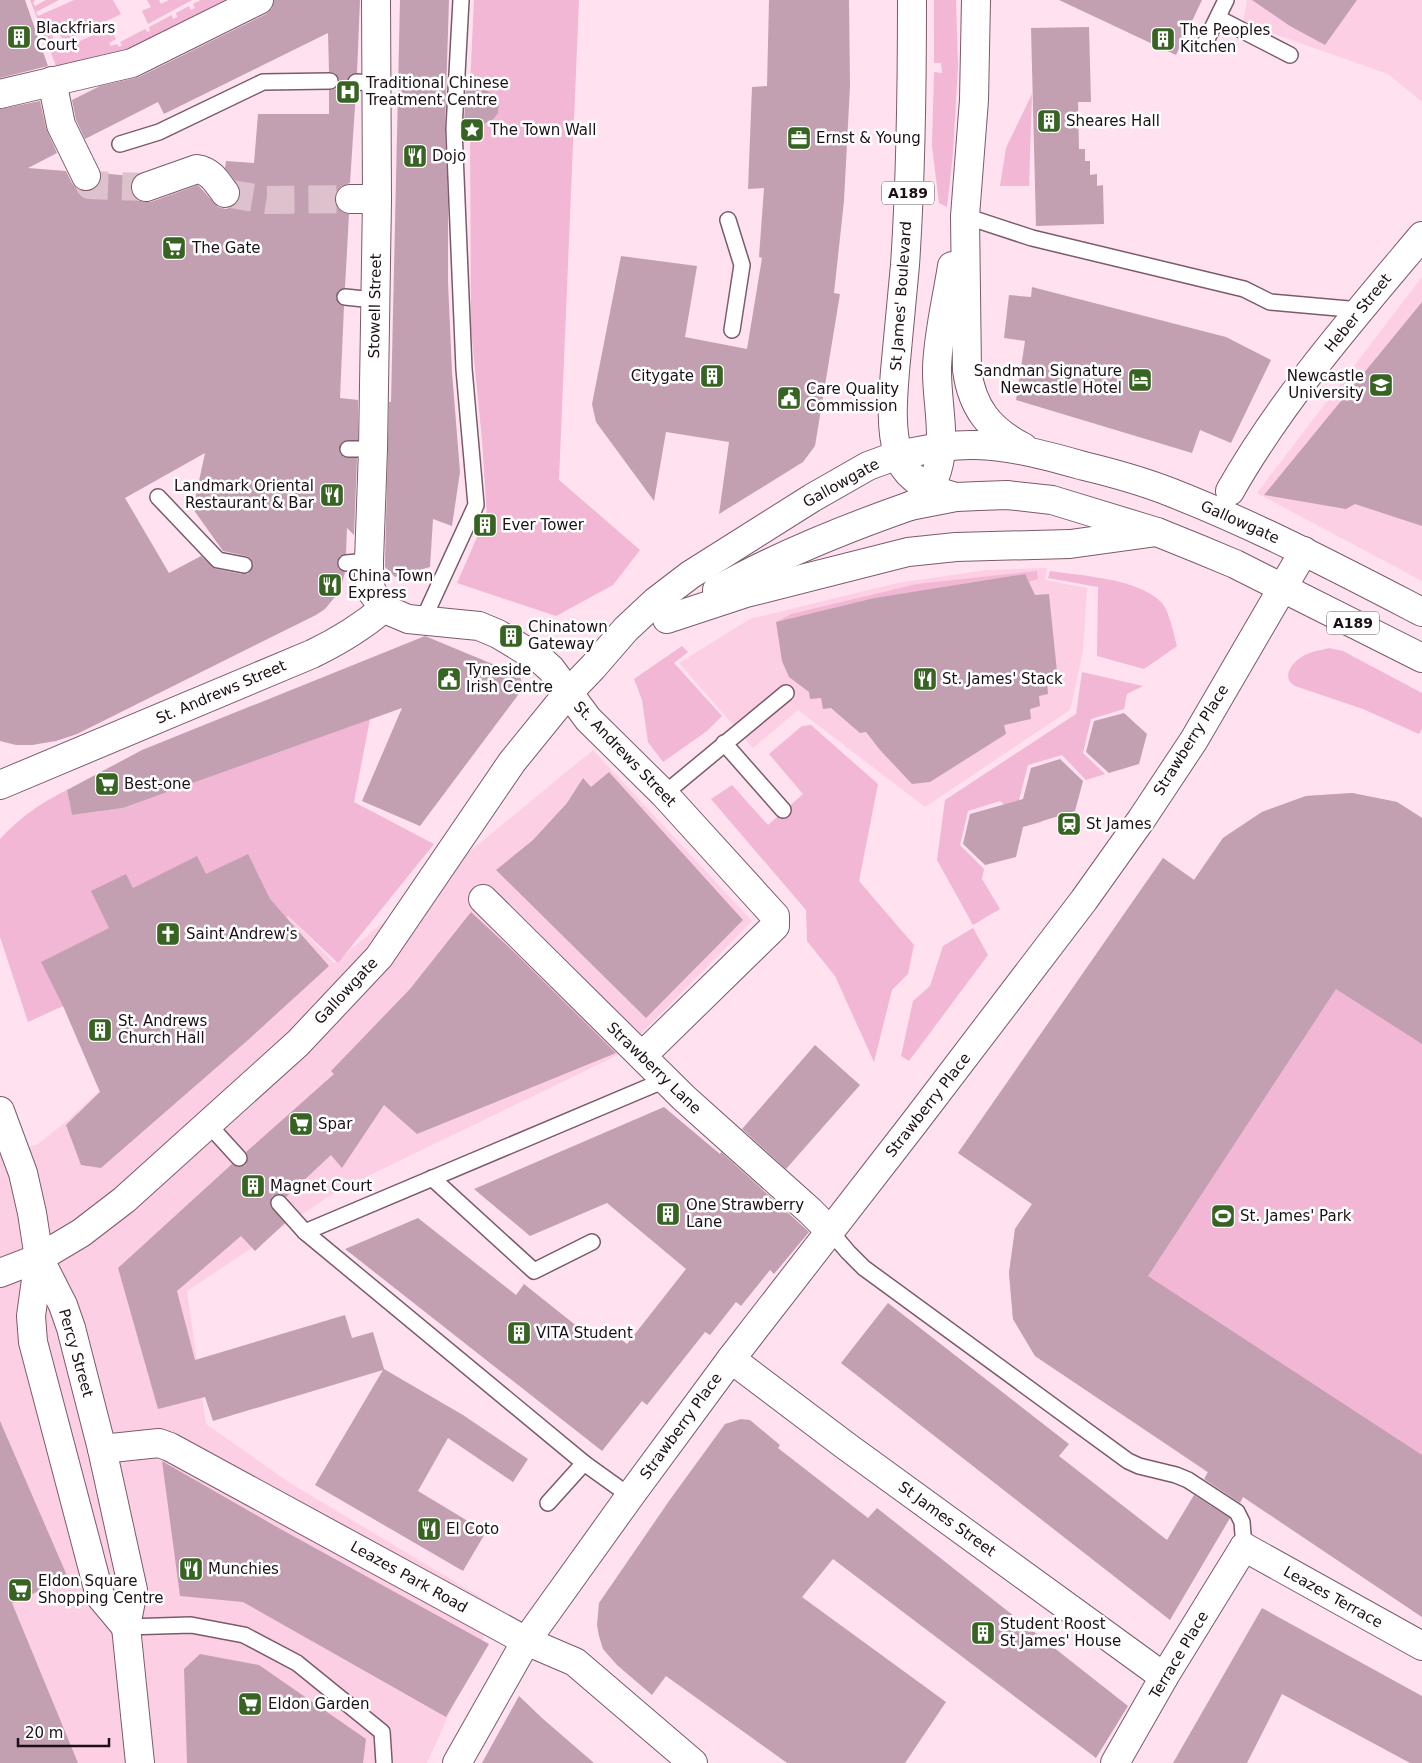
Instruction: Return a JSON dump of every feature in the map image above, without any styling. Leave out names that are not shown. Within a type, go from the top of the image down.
[{"type":"street","points":[[0,94],[132,63],[259,0]]},
{"type":"street","name":"Stowell Street","points":[[376,0],[366,82],[377,199],[374,300],[360,449],[357,562],[369,582],[372,592],[384,608]]},
{"type":"street","name":"St James' Boulevard","points":[[912,0],[910,152],[905,265],[892,408],[898,455],[909,473],[918,481],[920,497],[1007,496],[1052,500],[1157,532]]},
{"type":"street","name":"A189","points":[[976,0],[974,100],[965,216],[966,350],[969,387],[974,400],[994,428],[1007,439],[1030,451]]},
{"type":"street","points":[[52,81],[61,125],[86,176]]},
{"type":"street","points":[[146,187],[197,169],[210,174],[225,193]]},
{"type":"street","points":[[350,199],[377,199]]},
{"type":"street","name":"A189","points":[[920,497],[938,469],[941,446],[937,368],[939,348],[954,253],[965,216]]},
{"type":"street","name":"Heber Street","points":[[1230,491],[1283,408],[1360,310],[1422,236]]},
{"type":"street","name":"Gallowgate","points":[[0,1273],[39,1258],[81,1233],[103,1216],[298,1043],[379,957],[512,762],[568,693],[632,623],[656,600],[690,575],[812,498],[868,466],[898,455],[941,446],[975,444],[1030,451],[1136,480],[1170,492],[1227,515],[1304,551]]},
{"type":"street","name":"Gallowgate","points":[[593,667],[624,644],[749,572],[920,497]]},
{"type":"street","points":[[667,619],[746,593],[908,552],[956,547],[1070,544],[1157,532]]},
{"type":"street","name":"A189","points":[[1157,532],[1235,564],[1422,658]]},
{"type":"street","name":"A189","points":[[1304,551],[1422,612]]},
{"type":"street","name":"Strawberry Place","points":[[457,1763],[526,1641],[630,1496],[731,1359],[1022,983],[1141,820],[1194,740],[1304,551]]},
{"type":"street","name":"St. Andrews Street","points":[[1,785],[338,642],[368,622],[384,608],[408,619],[479,626],[498,634],[541,660],[551,669],[588,719],[664,794],[776,916],[775,926],[642,1056]]},
{"type":"street","name":"Strawberry Lane","points":[[483,899],[665,1080],[830,1231]]},
{"type":"street","points":[[0,1111],[23,1173],[39,1258],[31,1316],[33,1342],[100,1596],[126,1628]]},
{"type":"street","name":"Percy Street","points":[[39,1258],[63,1305],[71,1328],[102,1449],[134,1590],[126,1628],[140,1763]]},
{"type":"street","name":"St James Street","points":[[731,1359],[1164,1677]]},
{"type":"street","name":"Leazes Park Road","points":[[102,1449],[159,1442],[526,1641],[575,1662],[693,1763]]},
{"type":"street","name":"Leazes Terrace","points":[[1244,1547],[1422,1646]]},
{"type":"street","name":"Terrace Place","points":[[1115,1763],[1164,1677],[1244,1547]]},
{"type":"lane","points":[[423,620],[476,505],[464,369],[454,129],[461,0]]},
{"type":"lane","points":[[1206,41],[1226,0]]},
{"type":"lane","points":[[1218,18],[1290,56]]},
{"type":"lane","points":[[120,144],[159,132],[263,82],[330,81]]},
{"type":"lane","points":[[965,216],[1032,238],[1244,289],[1270,302],[1360,310]]},
{"type":"lane","points":[[728,220],[742,265],[732,330]]},
{"type":"lane","points":[[345,297],[374,300]]},
{"type":"lane","points":[[158,497],[218,560],[244,565]]},
{"type":"lane","points":[[664,794],[786,693]]},
{"type":"lane","points":[[724,743],[783,810]]},
{"type":"lane","points":[[305,1232],[665,1080]]},
{"type":"lane","points":[[208,1124],[238,1158]]},
{"type":"lane","points":[[432,1178],[534,1270],[592,1242]]},
{"type":"lane","points":[[279,1203],[305,1232],[584,1463],[630,1496]]},
{"type":"lane","points":[[830,1231],[864,1268],[1128,1461],[1182,1478],[1237,1512],[1242,1522],[1244,1547]]},
{"type":"lane","points":[[548,1503],[584,1463]]},
{"type":"lane","points":[[126,1628],[191,1625],[244,1635],[297,1663],[382,1732],[384,1763]]},
{"type":"shaded area","points":[[30,0],[35,0],[33,3],[35,6],[46,0],[59,0],[36,12],[38,16],[74,0],[113,0],[121,14],[64,42],[59,33],[53,34],[53,43],[61,49],[110,28],[116,39],[109,43],[111,46],[117,44],[119,47],[122,45],[120,42],[145,29],[147,32],[150,31],[149,27],[172,15],[173,19],[177,17],[176,13],[189,6],[191,10],[195,8],[193,4],[201,0],[237,0],[126,58],[58,71]]},
{"type":"shaded area","points":[[147,0],[159,0],[161,4],[169,0],[192,0],[148,24],[142,11],[151,7]]},
{"type":"shaded area","points":[[474,0],[579,0],[559,480],[640,550],[613,585],[556,616],[457,583],[478,535],[488,535],[493,526],[491,519],[487,517],[482,440],[471,329],[470,123],[482,124],[490,122],[497,116],[498,103],[489,92],[470,86]]},
{"type":"shaded area","points":[[934,0],[956,0],[958,66],[953,153],[947,207],[939,203],[932,146],[934,72],[942,73],[941,63],[934,63]]},
{"type":"shaded area","points":[[1247,0],[1422,0],[1422,102],[1388,74],[1243,23]]},
{"type":"shaded area","points":[[1032,94],[1029,186],[1000,186],[1006,148]]},
{"type":"shaded area","name":"Newcastle University","points":[[1422,277],[1422,581],[1257,493]]},
{"type":"shaded area","points":[[1047,568],[1045,580],[1087,588],[1083,651],[1070,710],[925,807],[798,710],[753,748],[679,663],[750,619],[897,583],[987,570]]},
{"type":"shaded area","points":[[1037,571],[1038,579],[1029,582],[1024,574],[874,598],[776,622],[791,614],[917,584]]},
{"type":"shaded area","points":[[1050,571],[1108,579],[1151,594],[1164,606],[1177,646],[1144,669],[1097,656],[1098,587],[1048,578]]},
{"type":"shaded area","points":[[682,646],[688,652],[674,663],[722,716],[707,731],[663,762],[648,742],[642,700],[634,679]]},
{"type":"shaded area","points":[[1329,648],[1343,651],[1422,693],[1422,729],[1419,734],[1363,709],[1295,686],[1291,682],[1288,674],[1296,661],[1308,654]]},
{"type":"shaded area","points":[[1082,672],[1143,686],[1127,694],[1124,709],[1091,719],[1083,753],[1105,774],[1086,780],[1062,755],[1028,765],[1019,800],[1042,822],[1026,826],[1000,801],[968,811],[960,845],[984,869],[982,879],[1000,909],[973,925],[937,860],[945,800],[1076,714]]},
{"type":"shaded area","points":[[370,719],[354,802],[434,844],[338,963],[288,916],[127,1060],[63,1006],[28,1022],[0,937],[0,839],[23,817],[67,790],[72,815],[123,808]]},
{"type":"shaded area","points":[[811,725],[878,784],[859,881],[914,945],[908,974],[892,990],[874,1062],[835,976],[807,941],[806,910],[711,799],[732,785],[768,825],[803,794],[769,754],[802,726]]},
{"type":"shaded area","points":[[593,750],[752,921],[622,1053],[337,1191],[187,1291],[206,1424],[290,1483],[497,1607],[427,1763],[0,1763],[0,1156],[38,1144],[68,1120],[288,916],[334,963]]},
{"type":"shaded area","name":"St. James' Park","points":[[1352,793],[1397,802],[1422,818],[1422,1617],[1035,1356],[1013,1319],[1009,1273],[1015,1229],[1032,1204],[958,1153],[1163,858],[1194,880],[1223,838],[1262,812],[1306,796]]},
{"type":"shaded area","points":[[973,928],[988,955],[909,1061],[901,1056],[913,1001],[930,986],[943,946]]},
{"type":"building","name":"Blackfriars Court","points":[[0,0],[25,0],[48,66],[0,78]]},
{"type":"building","points":[[274,0],[360,0],[357,73],[351,74],[347,81],[348,87],[356,91],[350,183],[342,186],[336,192],[334,199],[337,207],[342,212],[349,214],[345,288],[338,291],[336,297],[339,304],[344,306],[340,398],[358,400],[358,440],[344,441],[339,449],[344,457],[357,458],[354,535],[347,528],[346,554],[340,556],[337,563],[339,569],[345,572],[340,591],[325,609],[316,615],[77,734],[56,741],[32,745],[16,745],[0,741],[0,109],[40,101],[46,128],[57,153],[28,168],[66,171],[72,183],[78,189],[85,192],[93,190],[99,184],[101,173],[135,176],[131,184],[131,193],[136,199],[143,202],[151,202],[198,185],[218,207],[226,209],[234,206],[239,199],[240,191],[238,184],[225,168],[226,161],[254,163],[258,114],[329,114],[329,90],[335,89],[339,80],[335,73],[329,72],[328,33],[164,114],[158,102],[85,139],[76,120],[72,100],[100,86],[139,77],[266,14],[272,8]],"holes":[[[205,453],[193,509],[223,551],[250,558],[253,566],[248,574],[216,569],[201,556],[169,573],[125,498]]]},
{"type":"building","points":[[400,0],[449,0],[445,128],[448,201],[448,282],[452,372],[460,472],[452,526],[433,519],[430,567],[395,577],[385,567],[385,561],[389,402],[391,402]]},
{"type":"building","name":"Citygate","points":[[769,0],[849,0],[850,86],[844,201],[834,293],[840,294],[815,446],[803,462],[719,514],[729,442],[666,432],[654,501],[596,422],[592,404],[621,256],[697,266],[685,337],[747,349],[762,258],[759,257],[764,188],[748,189],[752,87],[767,86]]},
{"type":"building","name":"The Peoples Kitchen","points":[[1059,0],[1202,0],[1176,55]]},
{"type":"building","points":[[1252,0],[1357,0],[1325,45],[1290,26]]},
{"type":"building","name":"Sheares Hall","points":[[1089,27],[1091,102],[1078,102],[1079,149],[1085,149],[1085,161],[1090,161],[1090,175],[1097,174],[1097,186],[1103,185],[1104,224],[1036,226],[1031,28]]},
{"type":"building","points":[[466,85],[488,91],[492,94],[499,105],[498,113],[494,119],[484,124],[464,122]]},
{"type":"building","name":"Sandman Signature Newcastle Hotel","points":[[1032,287],[1226,337],[1271,360],[1231,443],[1200,430],[1192,453],[1016,400],[1025,341],[1004,338],[1009,295],[1031,297]]},
{"type":"building","name":"Newcastle University","points":[[1422,302],[1422,526],[1355,504],[1346,509],[1264,495]]},
{"type":"building","name":"St. James' Stack","points":[[1025,574],[1035,595],[1049,594],[1058,681],[1047,681],[1048,694],[1039,696],[1040,706],[1030,709],[1031,719],[1004,725],[1006,734],[930,782],[912,784],[866,732],[860,733],[831,708],[823,709],[821,698],[810,699],[809,692],[789,677],[782,661],[776,622],[874,598]]},
{"type":"building","points":[[425,636],[519,675],[524,687],[420,826],[362,801],[402,708],[123,808],[72,815],[67,790],[142,750]]},
{"type":"building","points":[[1124,713],[1147,734],[1139,764],[1109,773],[1086,752],[1094,721]]},
{"type":"building","points":[[1060,759],[1083,781],[1075,811],[1023,827],[1016,857],[985,865],[963,844],[970,814],[1023,799],[1031,768]]},
{"type":"building","points":[[609,772],[743,920],[646,1018],[496,870],[533,840],[567,803],[583,778],[591,787]]},
{"type":"building","name":"St. James' Park","points":[[1352,793],[1397,802],[1422,818],[1422,1044],[1336,989],[1148,1276],[1422,1455],[1422,1617],[1243,1497],[1240,1503],[1204,1479],[1208,1472],[1035,1356],[1013,1319],[1009,1273],[1015,1229],[1032,1204],[958,1153],[1163,858],[1194,880],[1223,838],[1262,812],[1306,796]]},
{"type":"building","points":[[248,854],[270,899],[329,966],[248,1040],[101,1168],[81,1165],[66,1125],[100,1092],[63,1006],[41,962],[109,928],[91,891],[126,874],[133,888],[197,856],[206,874]]},
{"type":"building","points":[[471,912],[616,1053],[417,1134],[384,1105],[342,1168],[331,1155],[286,1197],[278,1194],[272,1196],[270,1205],[285,1223],[255,1251],[241,1236],[177,1291],[195,1360],[345,1315],[352,1338],[373,1332],[384,1369],[463,1415],[528,1459],[513,1482],[448,1438],[418,1491],[486,1532],[463,1571],[315,1485],[383,1370],[213,1421],[205,1397],[158,1409],[118,1268],[232,1164],[241,1167],[246,1165],[248,1156],[246,1152],[334,1074],[331,1071],[410,989]]},
{"type":"building","points":[[815,1045],[860,1085],[786,1169],[742,1129]]},
{"type":"building","points":[[664,1107],[720,1154],[721,1152],[809,1232],[774,1274],[770,1270],[741,1306],[736,1302],[710,1335],[705,1332],[647,1405],[642,1401],[602,1451],[345,1249],[418,1218],[516,1295],[524,1284],[588,1335],[611,1331],[627,1344],[686,1269],[607,1203],[530,1236],[474,1189]]},
{"type":"building","points":[[888,1303],[1069,1444],[1059,1456],[1167,1540],[1194,1495],[1230,1518],[1170,1620],[841,1363]]},
{"type":"building","points":[[741,1419],[750,1420],[780,1445],[778,1448],[868,1518],[877,1508],[1128,1706],[1096,1758],[833,1559],[802,1597],[946,1702],[905,1763],[787,1763],[666,1676],[652,1695],[617,1665],[603,1649],[599,1636],[597,1625],[599,1603],[725,1424]]},
{"type":"building","name":"Eldon Square Shopping Centre","points":[[0,1421],[68,1578],[12,1603],[78,1763],[0,1763]]},
{"type":"building","points":[[162,1461],[489,1644],[446,1717],[243,1602],[180,1596]]},
{"type":"building","points":[[1262,1608],[1422,1696],[1422,1763],[1410,1763],[1282,1694],[1247,1763],[1173,1763]]},
{"type":"building","name":"Eldon Garden","points":[[200,1654],[259,1665],[366,1739],[363,1763],[187,1763],[184,1669]]},
{"type":"building","points":[[519,1696],[542,1718],[594,1763],[482,1763]]},
{"type":"tunnel","points":[[86,176],[90,185],[146,187]]},
{"type":"tunnel","points":[[225,193],[267,200],[350,199]]},
{"type":"place","name":"Blackfriars Court","points":[[19,37]]},
{"type":"place","name":"The Peoples Kitchen","points":[[1163,39]]},
{"type":"place","name":"Traditional Chinese Treatment Centre","points":[[348,92]]},
{"type":"place","name":"Sheares Hall","points":[[1049,121]]},
{"type":"place","name":"The Town Wall","points":[[472,130]]},
{"type":"place","name":"Ernst & Young","points":[[799,138]]},
{"type":"place","name":"Dojo","points":[[415,156]]},
{"type":"place","name":"The Gate","points":[[174,248]]},
{"type":"place","name":"Citygate","points":[[712,376]]},
{"type":"place","name":"Sandman Signature Newcastle Hotel","points":[[1140,380]]},
{"type":"place","name":"Newcastle University","points":[[1381,385]]},
{"type":"place","name":"Care Quality Commission","points":[[789,398]]},
{"type":"place","name":"Landmark Oriental Restaurant & Bar","points":[[332,495]]},
{"type":"place","name":"Ever Tower","points":[[485,525]]},
{"type":"place","name":"China Town Express","points":[[330,585]]},
{"type":"place","name":"Chinatown Gateway","points":[[511,636]]},
{"type":"place","name":"Tyneside Irish Centre","points":[[449,679]]},
{"type":"place","name":"St. James' Stack","points":[[925,679]]},
{"type":"place","name":"Best-one","points":[[107,784]]},
{"type":"place","name":"St James","points":[[1069,824]]},
{"type":"place","name":"Saint Andrew's","points":[[168,934]]},
{"type":"place","name":"St. Andrews Church Hall","points":[[100,1030]]},
{"type":"place","name":"Spar","points":[[301,1124]]},
{"type":"place","name":"Magnet Court","points":[[253,1186]]},
{"type":"place","name":"One Strawberry Lane","points":[[668,1214]]},
{"type":"place","name":"St. James' Park","points":[[1223,1216]]},
{"type":"place","name":"VITA Student","points":[[519,1333]]},
{"type":"place","name":"El Coto","points":[[429,1529]]},
{"type":"place","name":"Munchies","points":[[191,1569]]},
{"type":"place","name":"Eldon Square Shopping Centre","points":[[20,1590]]},
{"type":"place","name":"Student Roost St James' House","points":[[983,1633]]},
{"type":"place","name":"Eldon Garden","points":[[250,1704]]}]
